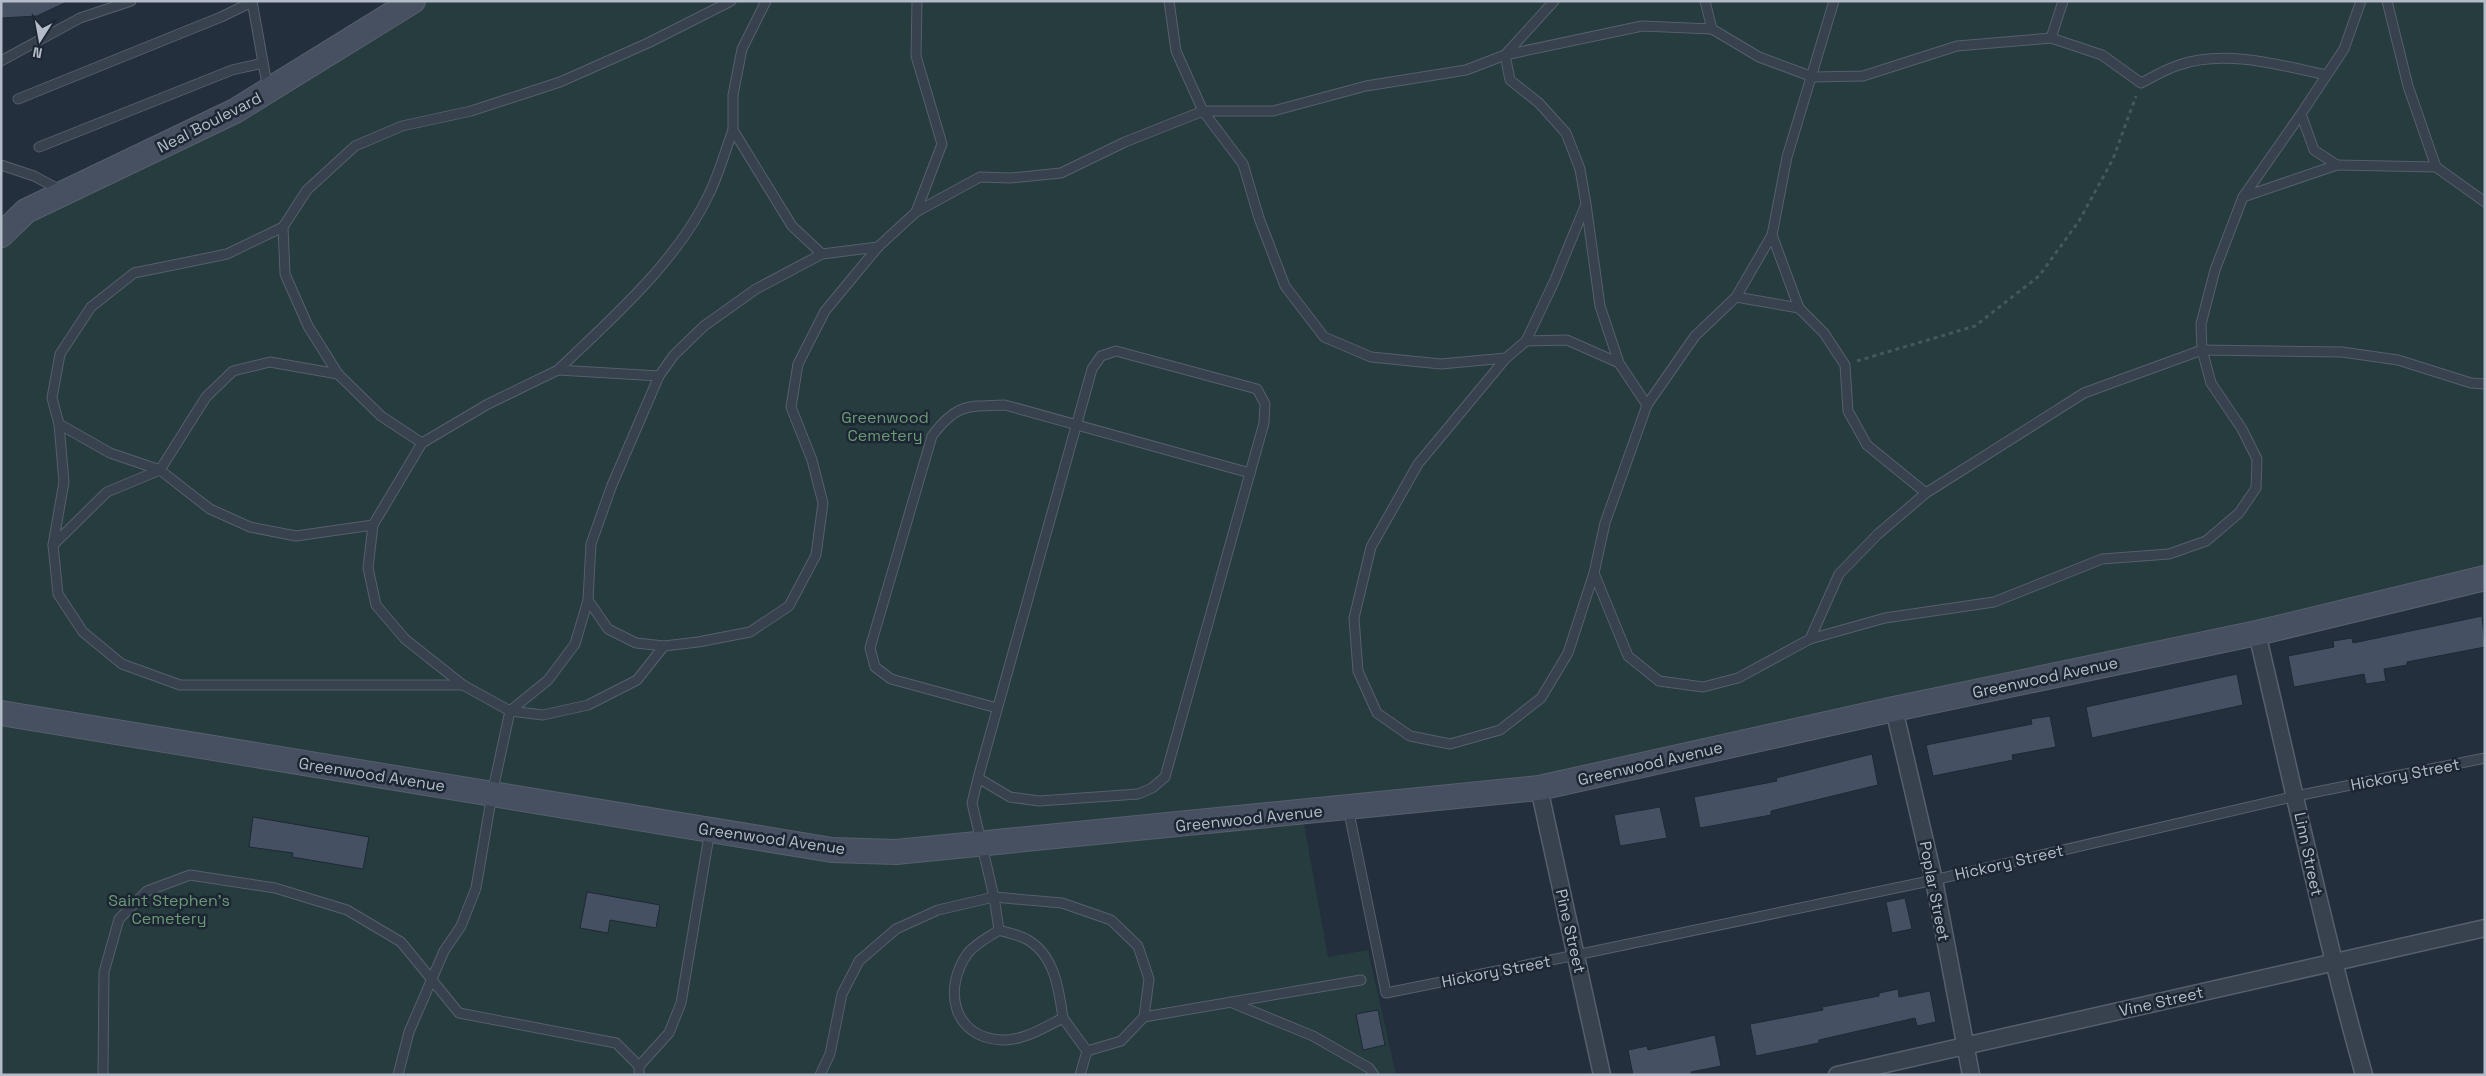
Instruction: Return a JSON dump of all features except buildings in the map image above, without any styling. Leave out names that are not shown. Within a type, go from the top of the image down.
[{"type":"street","name":"Neal Boulevard","points":[[1,235],[26,210],[235,112],[413,1]]},
{"type":"street","name":"Greenwood Avenue","points":[[1,713],[832,850],[896,852],[1539,788],[1894,709],[2257,633],[2485,578]]},
{"type":"street","name":"Linn Street","points":[[2257,633],[2333,962],[2364,1075]]},
{"type":"street","name":"Poplar Street","points":[[1894,709],[1934,880],[1971,1075]]},
{"type":"street","name":"Pine Street","points":[[1539,788],[1602,1075]]},
{"type":"street","name":"Vine Street","points":[[1837,1075],[2485,928]]},
{"type":"lane","points":[[1,61],[80,18],[131,1]]},
{"type":"lane","points":[[463,686],[180,685],[122,664],[83,632],[58,594],[54,545],[64,482],[58,424],[52,398],[60,354],[91,308],[134,273],[227,254],[283,227],[307,190],[355,146],[402,126],[471,111],[560,82],[648,43],[731,1]]},
{"type":"lane","points":[[664,646],[637,680],[588,705],[543,715],[510,711],[463,686],[405,639],[376,605],[368,568],[373,525],[422,443],[488,404],[558,370],[627,304],[681,241],[709,195],[733,130],[733,95],[742,49],[766,1]]},
{"type":"lane","points":[[916,212],[942,144],[916,56],[917,1]]},
{"type":"lane","points":[[1169,1],[1176,51],[1203,111],[1243,164],[1259,218],[1285,286],[1324,337],[1371,357],[1440,364],[1506,358]]},
{"type":"lane","points":[[1506,55],[1554,1]]},
{"type":"lane","points":[[1705,1],[1712,29]]},
{"type":"lane","points":[[1586,204],[1526,341],[1506,358],[1418,464],[1371,548],[1354,618],[1358,671],[1378,713],[1410,736],[1450,744],[1500,730],[1541,698],[1568,653],[1594,572],[1605,523],[1647,404],[1695,336],[1736,297],[1772,235],[1787,157],[1813,77],[1834,1]]},
{"type":"lane","points":[[2052,38],[2063,1]]},
{"type":"lane","points":[[1594,572],[1628,656],[1659,681],[1703,688],[1738,678],[1810,639],[1884,618],[1994,602],[2102,559],[2169,554],[2206,541],[2239,513],[2256,488],[2257,458],[2242,429],[2211,383],[2202,350],[2201,324],[2215,270],[2243,197],[2344,48],[2361,1]]},
{"type":"lane","points":[[2387,1],[2408,86],[2436,167]]},
{"type":"lane","points":[[18,99],[252,2],[268,91]]},
{"type":"lane","points":[[588,600],[608,629],[636,643],[664,646],[698,642],[750,632],[788,606],[816,555],[823,503],[812,460],[791,407],[798,364],[824,311],[878,247],[916,212],[980,177],[1010,178],[1061,173],[1125,142],[1203,111],[1273,110],[1366,86],[1466,70],[1506,55],[1642,26],[1712,29],[1760,58],[1813,77],[1863,76],[1957,46],[2052,38],[2102,55],[2141,83],[2180,65],[2224,58],[2277,64],[2326,75]]},
{"type":"lane","points":[[1506,55],[1510,80],[1539,103],[1566,133],[1580,169],[1600,306],[1619,363],[1647,404]]},
{"type":"lane","points":[[39,147],[232,70],[263,63]]},
{"type":"lane","points":[[2301,114],[2314,150],[2337,165]]},
{"type":"lane","points":[[733,130],[792,226],[822,254]]},
{"type":"lane","points":[[1,165],[34,176],[64,192]]},
{"type":"lane","points":[[2243,197],[2337,165],[2436,167],[2485,202]]},
{"type":"lane","points":[[283,227],[285,274],[308,326],[338,374],[381,416],[422,443]]},
{"type":"lane","points":[[1772,235],[1799,308],[1824,333],[1844,365],[1848,411],[1867,445],[1926,492]]},
{"type":"lane","points":[[398,1075],[409,1032],[444,951],[461,926],[476,888],[492,794],[510,711],[548,680],[575,644],[588,600],[591,544],[612,485],[659,376],[674,355],[704,326],[756,289],[822,254],[878,247]]},
{"type":"lane","points":[[1736,297],[1799,308]]},
{"type":"lane","points":[[1526,341],[1567,340],[1619,363]]},
{"type":"lane","points":[[1810,639],[1838,574],[1878,534],[1926,492],[2084,393],[2202,350],[2342,352],[2398,360],[2471,383],[2485,384]]},
{"type":"lane","points":[[978,778],[1010,797],[1040,801],[1138,794],[1152,788],[1165,777],[1264,423],[1265,404],[1256,389],[1116,351],[1101,356],[1092,368],[997,708],[978,778],[972,804],[994,897],[999,930]]},
{"type":"lane","points":[[54,545],[107,492],[160,470],[206,397],[233,371],[270,362],[338,374]]},
{"type":"lane","points":[[558,370],[659,376]]},
{"type":"lane","points":[[997,708],[891,679],[875,667],[870,648],[932,436],[946,418],[969,406],[1005,405],[1250,473]]},
{"type":"lane","points":[[58,424],[110,453],[160,470],[210,509],[250,527],[296,536],[373,525]]},
{"type":"lane","name":"Hickory Street","points":[[1348,808],[1386,992],[1576,955],[1934,880],[2296,796],[2485,758]]},
{"type":"lane","points":[[103,1075],[104,972],[119,919],[147,891],[190,875],[275,888],[347,910],[401,942],[459,1013],[616,1043],[639,1070],[670,1033],[681,1003],[710,830]]},
{"type":"lane","points":[[820,1075],[830,1054],[842,994],[859,961],[896,930],[938,910],[994,897],[1062,903],[1111,920],[1138,946],[1149,979],[1144,1017],[1121,1041],[1087,1051]]},
{"type":"lane","points":[[999,930],[1028,940],[1047,958],[1059,986],[1063,1018],[1087,1051]]},
{"type":"lane","points":[[999,930],[969,952],[956,974],[952,998],[962,1020],[979,1036],[1003,1040],[1032,1034],[1063,1018]]},
{"type":"lane","points":[[1144,1017],[1361,980]]},
{"type":"lane","points":[[1230,1002],[1312,1036],[1369,1068],[1374,1075]]},
{"type":"lane","points":[[1080,1075],[1087,1051]]},
{"type":"path","points":[[1844,365],[1975,326],[2039,276],[2080,221],[2113,158],[2141,83]]},
{"type":"green space","name":"Greenwood Cemetery","points":[[413,1],[2485,1],[2485,578],[1539,788],[1302,813],[1328,957],[1368,950],[1396,1075],[1,1075],[1,235]]},
{"type":"park label","name":"Saint Stephen’s Cemetery","points":[[169,909]]}]
